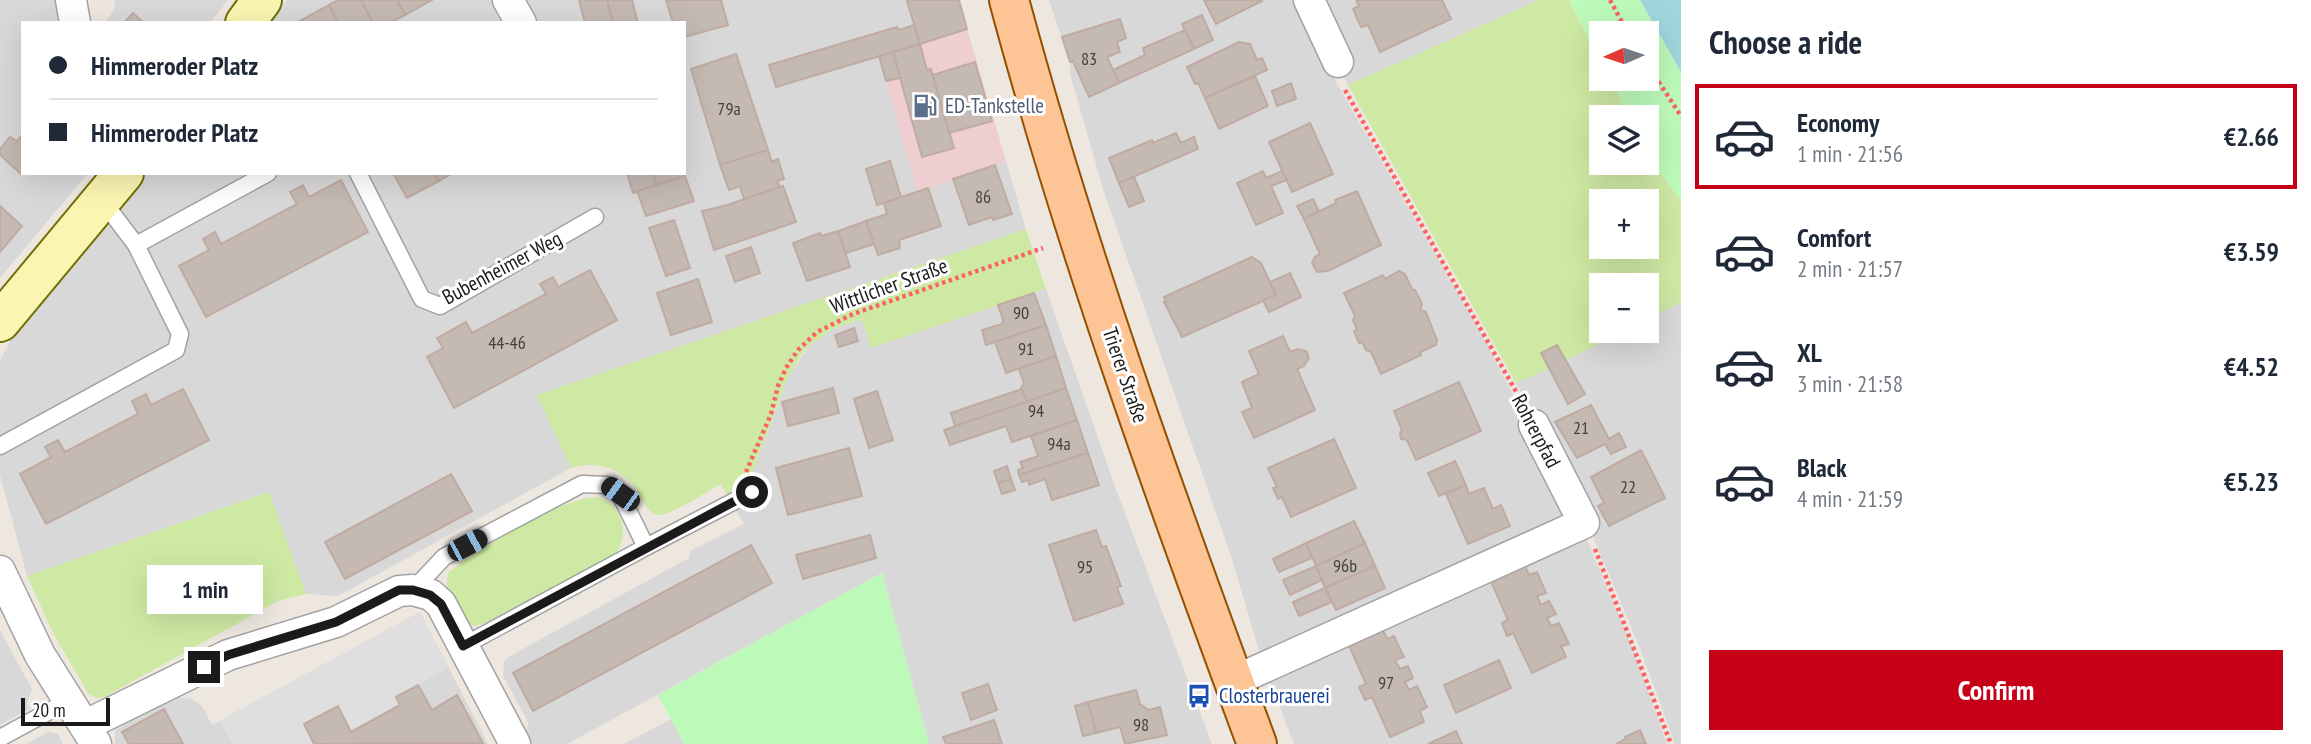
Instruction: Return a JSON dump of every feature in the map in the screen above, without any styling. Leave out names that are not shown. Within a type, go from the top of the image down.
[{"type":"main road","name":"Trierer Straße","points":[[1009,0],[1053,159],[1079,240],[1140,420],[1257,744]]},
{"type":"street","points":[[71,0],[75,21]]},
{"type":"street","points":[[246,21],[262,0]]},
{"type":"street","points":[[508,0],[520,21]]},
{"type":"street","points":[[1309,0],[1338,62]]},
{"type":"street","points":[[0,322],[113,187]]},
{"type":"street","name":"Rohrerpfad","points":[[1534,425],[1584,523]]},
{"type":"street","points":[[1234,681],[1584,523]]},
{"type":"street","points":[[0,571],[40,655],[91,734],[228,655],[336,622],[399,590],[413,590],[430,595],[441,604],[515,744]]},
{"type":"lane","points":[[136,245],[264,175]]},
{"type":"lane","name":"Bubenheimer Weg","points":[[359,175],[422,299],[440,306],[595,217]]},
{"type":"lane","points":[[0,446],[176,349],[180,334],[136,245],[113,187]]},
{"type":"lane","points":[[413,590],[444,558],[582,484],[607,485],[620,494],[646,547]]},
{"type":"lane","points":[[463,646],[752,492]]},
{"type":"lane","points":[[0,738],[68,701]]},
{"type":"path","points":[[1610,0],[1621,21]]},
{"type":"path","name":"Rohrerpfad","points":[[1338,62],[1344,87],[1534,425]]},
{"type":"path","points":[[1659,82],[1681,116]]},
{"type":"path","name":"Wittlicher Straße","points":[[745,473],[771,414],[786,368],[797,350],[817,332],[853,314],[1043,248]]},
{"type":"path","points":[[1584,523],[1671,744]]},
{"type":"shaded area","points":[[0,0],[59,0],[63,21],[21,21],[21,175],[86,175],[0,278]]},
{"type":"shaded area","points":[[114,0],[228,0],[212,21],[106,21],[115,8]]},
{"type":"shaded area","points":[[287,0],[959,0],[967,29],[879,56],[918,192],[1006,161],[1026,229],[538,395],[571,468],[338,596],[306,594],[268,492],[27,576],[0,475],[0,361],[14,333],[145,175],[686,175],[686,21],[271,21]]},
{"type":"shaded area","points":[[1049,0],[1294,0],[1339,87],[1484,339],[1577,516],[1634,652],[1667,744],[1294,744],[1261,658],[1233,562],[1103,189],[1070,74],[1070,62]]},
{"type":"shaded area","points":[[1306,0],[1539,0],[1348,85]]},
{"type":"shaded area","points":[[967,29],[1006,161],[917,192],[879,56]]},
{"type":"shaded area","points":[[1046,289],[1113,481],[1212,744],[929,744],[882,573],[567,744],[526,744],[523,737],[529,724],[503,676],[504,662],[510,656],[689,558],[690,551],[744,524],[727,495],[750,479],[788,377],[809,346],[833,329],[862,319],[871,347]]},
{"type":"shaded area","points":[[1681,302],[1681,744],[1675,744],[1640,648],[1583,513],[1516,383],[1549,368],[1541,353],[1557,345],[1567,359],[1599,343],[1659,343],[1659,313]]},
{"type":"shaded area","points":[[420,612],[488,744],[115,744],[115,730],[176,697],[192,699],[202,706],[212,725]]},
{"type":"shaded area","points":[[420,612],[448,668],[396,697],[400,705],[351,732],[305,724],[314,744],[233,744],[220,721]]},
{"type":"shaded area","points":[[0,630],[32,689],[27,703],[29,709],[0,725]]},
{"type":"shaded area","points":[[671,719],[685,744],[624,744]]},
{"type":"shaded area","points":[[48,732],[58,734],[63,744],[26,744]]},
{"type":"green space","points":[[1539,0],[1569,0],[1589,39],[1589,91],[1616,91],[1624,105],[1589,105],[1589,175],[1659,175],[1659,171],[1681,200],[1681,302],[1659,313],[1659,273],[1589,273],[1589,343],[1600,343],[1567,360],[1557,345],[1542,352],[1550,368],[1516,383],[1348,85]]},
{"type":"green space","points":[[1569,0],[1640,0],[1652,21],[1589,21],[1589,39]]},
{"type":"green space","points":[[1659,33],[1681,72],[1681,200],[1659,171],[1659,105],[1624,105],[1616,91],[1659,91]]},
{"type":"green space","points":[[1026,229],[1046,289],[871,348],[862,319],[833,329],[801,355],[788,377],[750,479],[727,495],[721,484],[671,512],[654,514],[632,483],[617,472],[591,465],[571,468],[537,395]]},
{"type":"green space","points":[[269,492],[306,594],[278,601],[104,697],[96,698],[88,693],[53,633],[27,576]]},
{"type":"green space","points":[[597,497],[613,507],[622,522],[622,540],[613,557],[495,620],[475,626],[466,623],[446,594],[448,573],[520,526],[563,506]]},
{"type":"green space","points":[[882,573],[929,744],[684,744],[658,695]]},
{"type":"water","points":[[1640,0],[1681,0],[1681,72],[1659,33],[1659,21],[1652,21]]},
{"type":"building","points":[[338,0],[361,0],[372,21],[337,21],[329,5]]},
{"type":"building","points":[[361,0],[397,0],[405,15],[394,21],[372,21]]},
{"type":"building","points":[[397,0],[432,0],[405,15]]},
{"type":"building","points":[[579,0],[607,0],[612,21],[584,21]]},
{"type":"building","points":[[607,0],[632,0],[637,21],[612,21]]},
{"type":"building","points":[[666,0],[721,0],[728,25],[686,36],[686,21],[672,21]]},
{"type":"building","points":[[959,0],[967,29],[920,44],[907,1]]},
{"type":"building","points":[[1204,0],[1261,0],[1262,1],[1216,24]]},
{"type":"building","points":[[1356,0],[1442,0],[1451,19],[1380,52],[1368,25],[1361,27],[1353,9],[1359,6]]},
{"type":"building","points":[[329,5],[337,21],[300,21]]},
{"type":"building","points":[[133,13],[142,21],[126,21]]},
{"type":"building","points":[[1202,15],[1213,40],[1194,49],[1182,24]]},
{"type":"building","points":[[1120,19],[1126,38],[1117,42],[1120,52],[1107,57],[1119,83],[1089,97],[1073,61],[1070,62],[1062,37]]},
{"type":"building","points":[[914,25],[920,44],[776,87],[769,65],[897,27],[899,30]]},
{"type":"building","points":[[1185,30],[1194,49],[1119,83],[1113,70],[1145,55],[1143,48]]},
{"type":"building","points":[[1239,42],[1250,44],[1257,60],[1262,58],[1267,70],[1205,98],[1187,67]]},
{"type":"building","name":"ED-Tankstelle","points":[[920,44],[927,70],[931,69],[954,148],[922,157],[893,52]]},
{"type":"building","points":[[893,52],[900,78],[886,81],[879,56]]},
{"type":"building","points":[[736,54],[768,150],[720,165],[691,69]]},
{"type":"building","points":[[975,62],[992,121],[949,133],[933,75]]},
{"type":"building","points":[[1255,76],[1268,106],[1219,129],[1205,98]]},
{"type":"building","points":[[1291,83],[1296,99],[1277,106],[1272,91]]},
{"type":"building","points":[[1310,123],[1333,174],[1292,192],[1269,142]]},
{"type":"building","points":[[1176,133],[1181,143],[1194,137],[1198,149],[1119,183],[1109,158]]},
{"type":"building","points":[[21,136],[21,174],[0,155],[0,149],[10,137],[17,141]]},
{"type":"building","points":[[768,150],[772,162],[778,159],[784,179],[777,181],[780,187],[744,199],[740,186],[729,190],[720,165]]},
{"type":"building","points":[[890,161],[901,197],[877,205],[866,169]]},
{"type":"building","points":[[995,165],[1012,214],[969,225],[953,179]]},
{"type":"building","points":[[1263,171],[1266,178],[1282,171],[1287,180],[1271,186],[1283,213],[1256,225],[1237,183]]},
{"type":"building","points":[[394,175],[435,175],[439,181],[407,198]]},
{"type":"building","points":[[435,175],[450,175],[439,181]]},
{"type":"building","points":[[628,175],[654,175],[657,185],[633,193]]},
{"type":"building","points":[[654,175],[685,175],[685,176],[657,185]]},
{"type":"building","points":[[685,176],[694,201],[646,216],[637,191]]},
{"type":"building","points":[[1134,177],[1144,201],[1129,207],[1119,183]]},
{"type":"building","points":[[341,180],[368,232],[206,317],[179,266],[209,250],[203,239],[215,232],[221,244],[297,204],[290,192],[303,185],[309,197]]},
{"type":"building","points":[[783,186],[796,222],[714,250],[702,211]]},
{"type":"building","points":[[928,188],[941,226],[899,240],[900,248],[878,255],[866,221],[887,214],[884,203]]},
{"type":"building","points":[[1357,191],[1381,245],[1328,271],[1317,272],[1312,263],[1320,254],[1304,219],[1336,203],[1335,200]]},
{"type":"building","points":[[1313,199],[1319,211],[1304,219],[1297,206]]},
{"type":"building","points":[[0,206],[22,226],[0,252]]},
{"type":"building","points":[[674,220],[690,268],[666,276],[649,228]]},
{"type":"building","points":[[866,221],[874,244],[846,253],[838,231]]},
{"type":"building","points":[[838,231],[850,267],[807,281],[793,243],[820,233],[821,236]]},
{"type":"building","points":[[751,247],[760,273],[735,282],[726,256]]},
{"type":"building","points":[[1252,257],[1261,263],[1276,295],[1182,337],[1164,297]]},
{"type":"building","points":[[590,270],[617,320],[454,408],[427,357],[443,348],[437,338],[466,322],[472,333],[546,294],[540,284],[553,277],[558,287]]},
{"type":"building","points":[[1399,271],[1405,274],[1415,290],[1422,304],[1420,310],[1426,312],[1437,340],[1436,345],[1420,352],[1421,355],[1381,374],[1371,352],[1366,350],[1362,342],[1359,343],[1354,331],[1357,330],[1353,320],[1355,316],[1344,293],[1383,275],[1385,279]]},
{"type":"building","points":[[1290,273],[1301,297],[1269,312],[1263,300],[1276,295],[1270,282]]},
{"type":"building","points":[[698,279],[712,322],[671,335],[657,293]]},
{"type":"building","points":[[1034,293],[1046,325],[986,345],[982,330],[1002,324],[998,305]]},
{"type":"building","points":[[1046,325],[1056,356],[1006,373],[995,342]]},
{"type":"building","points":[[854,328],[858,341],[839,347],[835,335]]},
{"type":"building","points":[[1283,336],[1290,352],[1298,349],[1306,351],[1309,358],[1304,366],[1297,369],[1315,410],[1254,438],[1242,412],[1252,408],[1242,382],[1259,374],[1249,351]]},
{"type":"building","points":[[1557,345],[1585,394],[1568,404],[1541,353]]},
{"type":"building","points":[[1056,356],[1066,388],[1027,402],[1021,388],[1024,383],[1019,369]]},
{"type":"building","points":[[1459,382],[1481,431],[1416,460],[1407,440],[1401,439],[1402,430],[1394,411]]},
{"type":"building","points":[[833,388],[839,413],[788,426],[782,402]]},
{"type":"building","points":[[1066,388],[1077,420],[1012,442],[1006,426],[950,445],[944,430]]},
{"type":"building","points":[[183,389],[209,440],[46,524],[20,474],[51,457],[45,447],[58,440],[65,452],[138,414],[132,401],[146,394],[151,405]]},
{"type":"building","points":[[1022,389],[1027,402],[955,426],[951,413]]},
{"type":"building","points":[[877,391],[893,440],[869,448],[854,399]]},
{"type":"building","points":[[1591,405],[1609,439],[1619,433],[1626,447],[1611,454],[1605,444],[1577,458],[1555,422]]},
{"type":"building","points":[[1077,420],[1088,453],[1019,475],[1018,470],[1023,468],[1020,462],[1038,456],[1031,436]]},
{"type":"building","points":[[1334,439],[1356,488],[1291,517],[1282,497],[1278,499],[1273,488],[1277,487],[1268,468]]},
{"type":"building","points":[[849,448],[862,496],[788,515],[776,468]]},
{"type":"building","points":[[1641,450],[1665,498],[1609,526],[1598,506],[1604,503],[1591,477]]},
{"type":"building","points":[[1088,453],[1099,485],[1052,500],[1045,479],[1029,485],[1028,480],[1022,482],[1019,475]]},
{"type":"building","points":[[1455,461],[1466,485],[1439,496],[1428,473]]},
{"type":"building","points":[[1007,466],[1011,479],[998,483],[994,471]]},
{"type":"building","points":[[451,474],[472,511],[345,579],[325,542]]},
{"type":"building","points":[[1011,479],[1015,490],[1002,494],[998,483]]},
{"type":"building","points":[[1466,485],[1469,494],[1484,488],[1493,509],[1501,505],[1510,526],[1468,544],[1446,494]]},
{"type":"building","points":[[1354,521],[1365,543],[1316,566],[1306,543]]},
{"type":"building","points":[[1096,530],[1102,547],[1106,546],[1121,586],[1117,587],[1123,604],[1074,621],[1049,545]]},
{"type":"building","points":[[870,535],[876,558],[803,579],[796,555]]},
{"type":"building","points":[[1306,543],[1312,558],[1279,572],[1273,559]]},
{"type":"building","points":[[1365,543],[1375,566],[1325,588],[1316,566]]},
{"type":"building","points":[[751,545],[772,583],[533,711],[513,673]]},
{"type":"building","points":[[1524,564],[1529,575],[1537,572],[1546,593],[1537,596],[1541,605],[1549,601],[1556,614],[1547,618],[1551,626],[1559,623],[1569,644],[1561,646],[1566,657],[1532,673],[1513,633],[1507,636],[1502,623],[1508,620],[1490,579]]},
{"type":"building","points":[[1316,566],[1322,580],[1290,595],[1283,580]]},
{"type":"building","points":[[1375,566],[1385,588],[1336,610],[1325,588]]},
{"type":"building","points":[[1325,588],[1332,602],[1299,616],[1293,602]]},
{"type":"building","points":[[1382,628],[1387,639],[1394,636],[1404,657],[1395,660],[1400,669],[1408,666],[1413,678],[1405,682],[1409,690],[1417,686],[1427,707],[1420,711],[1424,722],[1390,737],[1372,697],[1365,700],[1359,687],[1366,684],[1348,643]]},
{"type":"building","points":[[1499,660],[1511,688],[1456,713],[1444,685]]},
{"type":"building","points":[[988,684],[997,710],[971,720],[962,693]]},
{"type":"building","points":[[418,685],[432,710],[457,695],[483,743],[314,744],[304,724],[338,706],[351,732],[400,705],[396,697]]},
{"type":"building","points":[[1136,690],[1140,704],[1149,710],[1160,707],[1167,735],[1125,744],[1120,727],[1096,733],[1088,702]]},
{"type":"building","points":[[1088,702],[1096,733],[1083,736],[1075,706]]},
{"type":"building","points":[[164,709],[183,744],[129,744],[122,732]]},
{"type":"building","points":[[994,720],[1002,744],[946,744],[943,737]]},
{"type":"building","points":[[1640,730],[1646,744],[1616,744],[1626,739],[1625,737]]},
{"type":"building","points":[[1456,731],[1462,744],[1428,744]]},
{"type":"place","name":"ED-Tankstelle","points":[[925,106]]},
{"type":"place","name":"Closterbrauerei","points":[[1199,696]]},
{"type":"route","points":[[204,667],[228,655],[336,622],[399,590],[413,590],[430,595],[441,604],[463,646],[752,492]]}]
